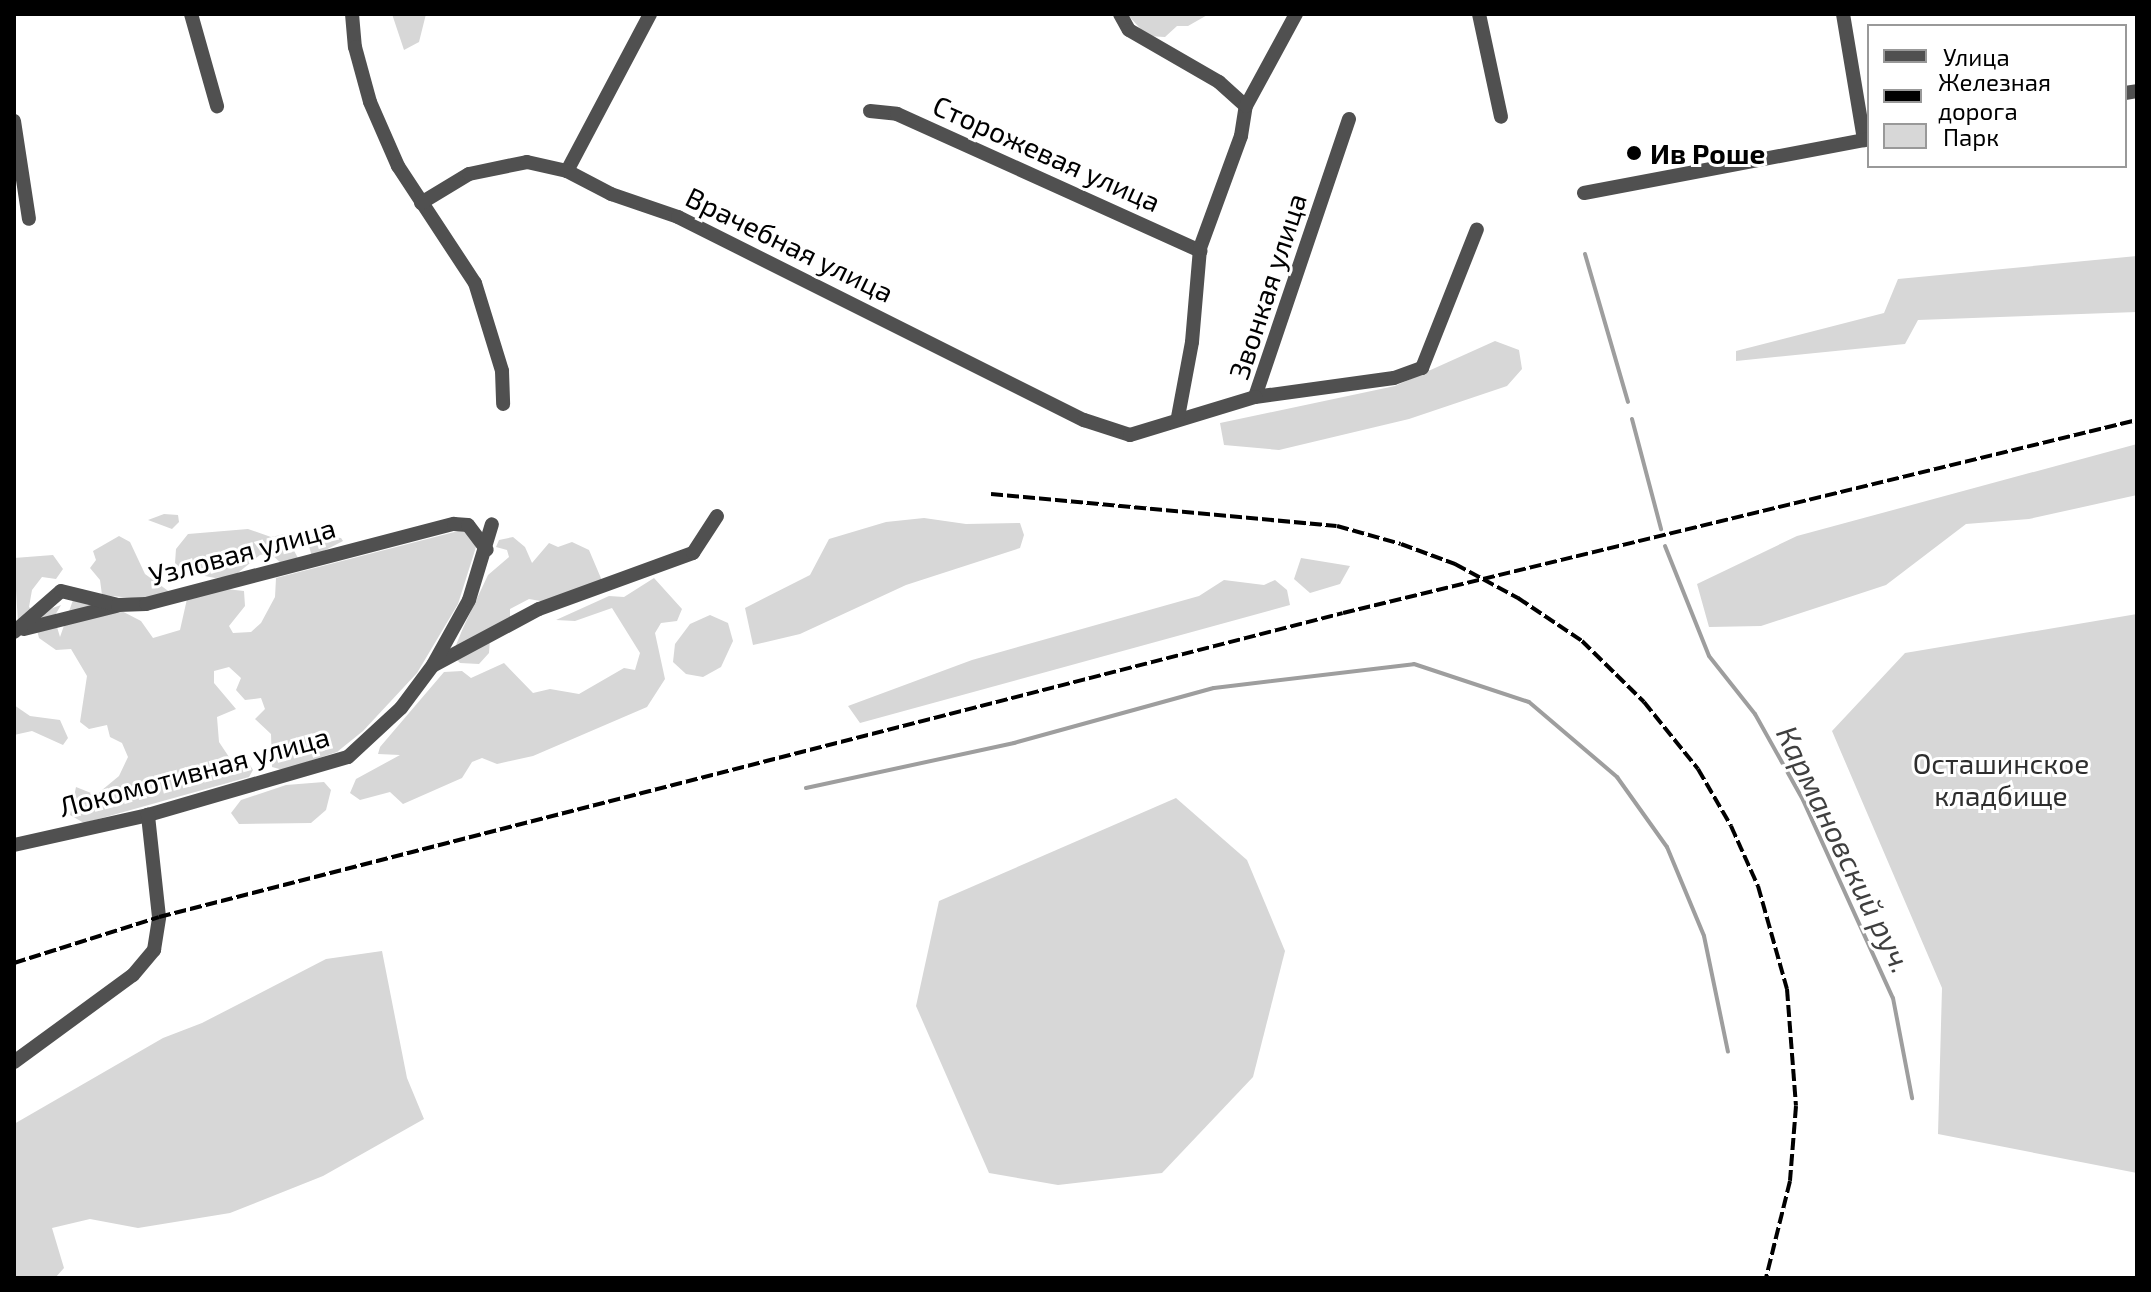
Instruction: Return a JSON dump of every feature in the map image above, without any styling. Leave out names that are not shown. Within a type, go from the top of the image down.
[{"type":"street","points":[[191,14],[217,106]]},
{"type":"street","points":[[352,14],[355,47],[370,102],[421,203],[475,283],[502,371],[503,404]]},
{"type":"street","points":[[567,171],[650,14]]},
{"type":"street","points":[[1120,14],[1129,30],[1219,82],[1246,106]]},
{"type":"street","points":[[1255,397],[1178,417],[1192,342],[1200,251],[1241,136],[1246,106],[1296,14]]},
{"type":"street","points":[[1479,14],[1501,117]]},
{"type":"street","points":[[1584,193],[1866,140],[1843,14]]},
{"type":"street","name":"Сторожевая улица","points":[[870,111],[897,114],[1200,251]]},
{"type":"street","name":"Звонкая улица","points":[[1349,119],[1255,397],[1394,378],[1422,368],[1477,229]]},
{"type":"street","points":[[14,121],[29,219]]},
{"type":"street","name":"Врачебная улица","points":[[421,203],[469,174],[527,162],[567,171],[722,238],[1084,420],[1130,435],[1148,434],[1178,417]]},
{"type":"street","points":[[433,665],[539,609],[693,553],[717,516]]},
{"type":"street","name":"Узловая улица","points":[[17,632],[61,591],[118,605],[146,604],[454,524],[468,525],[487,550]]},
{"type":"street","name":"Локомотивная улица","points":[[14,845],[148,815],[348,757],[401,708],[433,665],[469,600],[487,550],[492,524]]},
{"type":"street","points":[[17,632],[118,605]]},
{"type":"street","points":[[14,1062],[133,975],[154,950],[159,917],[148,815]]},
{"type":"green space","points":[[392,14],[426,14],[419,42],[404,50]]},
{"type":"green space","points":[[1127,14],[1209,14],[1188,26],[1177,26],[1165,37],[1147,36]]},
{"type":"green space","points":[[2137,256],[2137,312],[1918,320],[1905,344],[1736,361],[1736,351],[1884,313],[1898,279]]},
{"type":"green space","points":[[1495,341],[1519,350],[1522,369],[1507,386],[1409,419],[1279,450],[1224,445],[1220,423],[1395,386]]},
{"type":"green space","points":[[2137,444],[2137,495],[2029,519],[1966,524],[1886,585],[1761,626],[1709,627],[1697,584],[1797,536]]},
{"type":"green space","points":[[164,514],[178,515],[179,522],[172,529],[148,520]]},
{"type":"green space","points":[[924,518],[966,524],[1020,523],[1024,535],[1020,548],[906,585],[800,634],[753,645],[745,608],[810,575],[829,539],[886,522]]},
{"type":"green space","points":[[248,529],[271,537],[285,534],[298,558],[283,565],[270,553],[260,555],[234,576],[215,578],[185,572],[175,563],[176,549],[188,534]]},
{"type":"green space","points":[[462,530],[471,534],[476,547],[458,604],[417,673],[363,731],[337,752],[283,770],[272,767],[271,734],[255,719],[265,709],[261,698],[245,700],[236,690],[241,678],[229,667],[214,671],[214,683],[236,709],[217,717],[219,742],[231,760],[248,762],[253,770],[249,777],[84,823],[70,815],[76,787],[96,795],[119,776],[128,757],[122,743],[110,737],[107,725],[89,729],[80,722],[87,676],[71,649],[56,650],[39,638],[36,626],[18,623],[14,558],[53,555],[63,569],[56,579],[42,577],[32,590],[29,607],[36,614],[61,605],[54,617],[60,637],[73,600],[112,606],[141,621],[153,638],[180,630],[187,599],[226,589],[244,591],[245,606],[229,626],[233,633],[251,632],[261,623],[275,597],[276,578]]},
{"type":"green space","points":[[319,535],[341,538],[343,541],[312,557],[307,539]]},
{"type":"green space","points":[[119,536],[130,542],[145,574],[171,593],[141,599],[102,595],[100,580],[90,568],[96,560],[93,551]]},
{"type":"green space","points":[[513,537],[525,547],[532,563],[549,543],[558,547],[572,542],[589,550],[603,583],[552,603],[529,599],[510,609],[510,624],[490,639],[489,653],[479,664],[460,663],[452,655],[463,628],[488,575],[509,557],[507,550],[496,547],[499,540]]},
{"type":"green space","points":[[1301,558],[1350,566],[1340,584],[1310,593],[1294,579]]},
{"type":"green space","points":[[654,578],[682,609],[677,621],[661,623],[655,633],[665,679],[647,707],[533,756],[497,764],[482,758],[472,762],[462,778],[403,804],[390,792],[360,800],[350,793],[356,779],[400,755],[378,754],[380,747],[444,672],[462,671],[471,678],[504,663],[533,693],[550,689],[579,694],[624,668],[635,670],[640,653],[612,608],[575,621],[556,620],[609,596],[624,597]]},
{"type":"green space","points":[[1224,580],[1264,585],[1275,580],[1287,590],[1290,605],[860,723],[848,706],[972,660],[1199,596]]},
{"type":"green space","name":"Осташинское кладбище","points":[[2137,614],[2137,1173],[1938,1134],[1942,988],[1832,731],[1905,653]]},
{"type":"green space","points":[[710,615],[728,623],[733,641],[721,667],[703,677],[686,674],[673,662],[675,644],[690,624]]},
{"type":"green space","points":[[14,705],[30,716],[60,720],[68,738],[63,745],[32,731],[14,735]]},
{"type":"green space","points":[[324,782],[331,790],[326,810],[311,823],[239,824],[231,813],[241,800],[286,785]]},
{"type":"green space","points":[[1176,798],[1247,860],[1285,951],[1253,1077],[1162,1173],[1058,1185],[989,1173],[916,1006],[939,901]]},
{"type":"green space","points":[[382,951],[407,1078],[424,1119],[323,1176],[230,1213],[138,1228],[90,1219],[52,1228],[64,1268],[55,1278],[14,1278],[14,1124],[163,1038],[202,1023],[326,959]]},
{"type":"waterway","name":"Кармановский руч.","points":[[1585,254],[1628,402]]},
{"type":"waterway","name":"Кармановский руч.","points":[[1632,419],[1661,529]]},
{"type":"waterway","name":"Кармановский руч.","points":[[1665,546],[1709,656],[1755,714],[1803,800],[1893,998],[1912,1098]]},
{"type":"waterway","points":[[806,788],[1014,743],[1214,688],[1414,664],[1529,702],[1617,777],[1667,847],[1704,936],[1728,1052]]},
{"type":"railway","points":[[14,963],[159,917],[1343,613],[2137,420]]},
{"type":"railway","points":[[991,494],[1337,526],[1401,544],[1455,564],[1518,598],[1582,641],[1644,702],[1698,769],[1731,826],[1758,886],[1787,989],[1796,1106],[1790,1181],[1766,1278]]},
{"type":"place","name":"Ив Роше","points":[[1634,153]]}]
